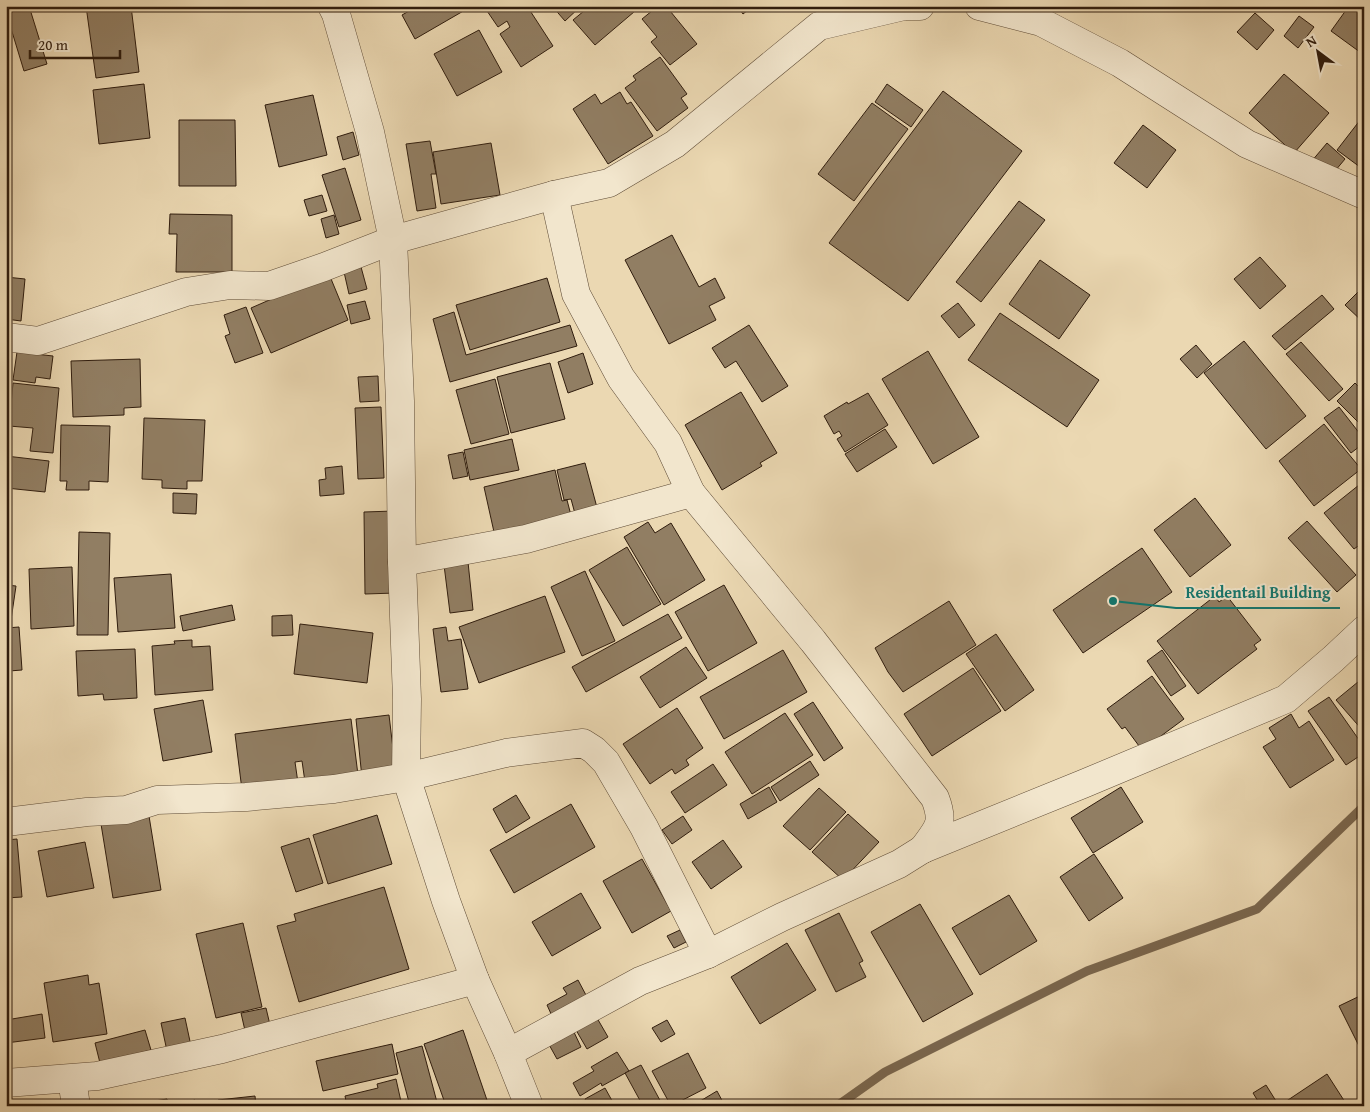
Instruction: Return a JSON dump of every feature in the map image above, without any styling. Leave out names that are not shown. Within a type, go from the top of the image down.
[{"type":"street","points":[[332,6],[336,14],[370,132],[393,240],[400,401],[402,562],[407,699],[406,777],[446,901],[475,980],[508,1053],[529,1106]]},
{"type":"street","points":[[6,337],[38,341],[186,292],[230,285],[269,286],[393,240],[554,195],[609,184],[675,144],[819,26],[904,6],[920,6]]},
{"type":"street","points":[[979,6],[1012,10],[1041,22],[1120,62],[1247,144],[1364,195]]},
{"type":"street","points":[[554,195],[576,294],[621,378],[668,443],[691,493],[812,640],[935,798],[940,812],[939,827],[923,849]]},
{"type":"street","points":[[402,562],[526,539],[691,493]]},
{"type":"street","points":[[508,1053],[640,981],[708,954],[782,917],[898,864],[923,849],[1286,698],[1364,630]]},
{"type":"street","points":[[6,822],[87,812],[126,810],[157,800],[246,797],[334,789],[406,777],[506,753],[583,743],[594,750],[606,762],[644,827],[708,954]]},
{"type":"street","points":[[6,1083],[97,1076],[222,1048],[475,980]]},
{"type":"street","points":[[72,1079],[76,1106]]},
{"type":"building","points":[[6,6],[29,6],[47,64],[24,71],[6,12]]},
{"type":"building","points":[[86,6],[131,6],[139,72],[96,78]]},
{"type":"building","points":[[418,6],[472,6],[415,39],[402,15]]},
{"type":"building","points":[[487,6],[527,6],[553,46],[521,67],[500,34],[510,27],[507,21],[498,27],[485,8]]},
{"type":"building","points":[[552,6],[581,6],[565,21]]},
{"type":"building","points":[[590,6],[641,6],[595,45],[573,20]]},
{"type":"building","points":[[658,6],[666,6],[697,44],[670,65],[651,42],[657,37],[642,19]]},
{"type":"building","points":[[737,6],[753,6],[743,14]]},
{"type":"building","points":[[1349,6],[1364,6],[1364,55],[1331,31]]},
{"type":"building","points":[[1255,13],[1274,30],[1257,50],[1237,32]]},
{"type":"building","points":[[1299,16],[1314,27],[1298,48],[1284,36]]},
{"type":"building","points":[[479,30],[502,72],[457,96],[434,54]]},
{"type":"building","points":[[660,57],[687,94],[681,98],[688,108],[657,131],[625,88],[636,80],[633,76]]},
{"type":"building","points":[[1284,74],[1329,113],[1294,153],[1249,113]]},
{"type":"building","points":[[144,84],[150,138],[99,144],[93,90]]},
{"type":"building","points":[[887,84],[923,110],[911,127],[875,102]]},
{"type":"building","points":[[943,91],[1022,151],[908,301],[829,243]]},
{"type":"building","points":[[620,92],[627,104],[631,102],[653,136],[608,164],[573,109],[595,94],[601,104]]},
{"type":"building","points":[[313,95],[327,155],[279,167],[265,105]]},
{"type":"building","points":[[872,103],[908,129],[854,201],[818,174]]},
{"type":"building","points":[[1364,115],[1364,170],[1337,150]]},
{"type":"building","points":[[179,120],[235,120],[236,186],[179,186]]},
{"type":"building","points":[[1143,125],[1176,150],[1147,188],[1114,163]]},
{"type":"building","points":[[353,132],[359,155],[343,160],[337,137]]},
{"type":"building","points":[[430,141],[436,174],[431,174],[436,208],[417,211],[406,144]]},
{"type":"building","points":[[491,143],[500,195],[441,204],[433,152]]},
{"type":"building","points":[[1327,143],[1345,159],[1330,177],[1311,162]]},
{"type":"building","points":[[345,168],[361,220],[339,227],[322,175]]},
{"type":"building","points":[[322,195],[327,211],[309,216],[304,200]]},
{"type":"building","points":[[1019,201],[1045,220],[981,302],[956,282]]},
{"type":"building","points":[[170,214],[232,215],[232,272],[176,272],[177,234],[169,234]]},
{"type":"building","points":[[334,215],[339,234],[326,238],[321,219]]},
{"type":"building","points":[[672,235],[699,287],[715,278],[725,298],[709,306],[716,320],[669,344],[625,260]]},
{"type":"building","points":[[1260,257],[1286,286],[1260,309],[1234,279]]},
{"type":"building","points":[[1040,260],[1090,295],[1059,339],[1009,304]]},
{"type":"building","points":[[361,267],[367,289],[349,294],[344,272]]},
{"type":"building","points":[[329,274],[348,320],[271,353],[251,308]]},
{"type":"building","points":[[6,277],[25,279],[21,321],[6,319]]},
{"type":"building","points":[[547,278],[560,322],[470,350],[456,305]]},
{"type":"building","points":[[1364,286],[1364,323],[1345,305]]},
{"type":"building","points":[[1322,295],[1334,309],[1285,350],[1272,336]]},
{"type":"building","points":[[365,301],[370,319],[351,324],[347,305]]},
{"type":"building","points":[[958,303],[975,325],[959,338],[941,316]]},
{"type":"building","points":[[246,307],[263,353],[235,363],[225,336],[230,334],[224,315]]},
{"type":"building","points":[[454,312],[466,355],[570,325],[577,346],[450,382],[433,319]]},
{"type":"building","points":[[1000,313],[1099,380],[1067,427],[968,360]]},
{"type":"building","points":[[749,325],[788,386],[762,402],[736,361],[725,368],[712,348]]},
{"type":"building","points":[[1244,341],[1306,416],[1266,449],[1204,373]]},
{"type":"building","points":[[1301,342],[1343,389],[1329,401],[1286,354]]},
{"type":"building","points":[[1196,345],[1212,364],[1197,378],[1180,359]]},
{"type":"building","points":[[928,351],[979,437],[933,464],[882,379]]},
{"type":"building","points":[[17,352],[53,356],[50,379],[36,377],[35,383],[13,380]]},
{"type":"building","points":[[583,353],[593,384],[568,393],[558,362]]},
{"type":"building","points":[[140,359],[141,407],[124,408],[124,415],[73,417],[71,361]]},
{"type":"building","points":[[550,363],[565,419],[511,433],[497,377]]},
{"type":"building","points":[[378,376],[379,401],[360,402],[358,377]]},
{"type":"building","points":[[495,379],[509,434],[471,444],[456,390]]},
{"type":"building","points":[[13,383],[59,388],[53,453],[30,451],[33,428],[9,426]]},
{"type":"building","points":[[1355,383],[1364,392],[1364,428],[1337,401]]},
{"type":"building","points":[[741,392],[777,453],[760,463],[762,466],[722,490],[685,425]]},
{"type":"building","points":[[868,393],[888,425],[845,452],[837,439],[842,436],[839,431],[834,434],[824,416],[847,402],[848,404]]},
{"type":"building","points":[[381,407],[384,478],[358,479],[355,408]]},
{"type":"building","points":[[1339,407],[1364,439],[1364,443],[1351,453],[1324,418]]},
{"type":"building","points":[[144,418],[205,420],[202,481],[187,481],[187,489],[162,488],[162,480],[142,479]]},
{"type":"building","points":[[1324,424],[1361,469],[1314,506],[1279,461]]},
{"type":"building","points":[[61,425],[110,426],[108,482],[89,481],[89,490],[66,490],[67,481],[60,481]]},
{"type":"building","points":[[885,429],[897,447],[857,472],[845,454]]},
{"type":"building","points":[[512,439],[519,470],[470,480],[464,450]]},
{"type":"building","points":[[463,452],[468,476],[453,479],[448,455]]},
{"type":"building","points":[[6,456],[49,461],[45,492],[6,488]]},
{"type":"building","points":[[585,463],[599,515],[577,521],[571,499],[564,500],[557,470]]},
{"type":"building","points":[[342,466],[344,494],[320,496],[319,480],[326,479],[325,468]]},
{"type":"building","points":[[555,470],[562,501],[567,500],[573,523],[496,541],[484,487]]},
{"type":"building","points":[[1364,481],[1364,542],[1354,549],[1324,513]]},
{"type":"building","points":[[173,493],[197,494],[196,514],[173,513]]},
{"type":"building","points":[[1195,498],[1231,545],[1190,577],[1154,530]]},
{"type":"building","points":[[394,511],[396,593],[365,594],[364,512]]},
{"type":"building","points":[[1307,521],[1356,575],[1337,592],[1288,538]]},
{"type":"building","points":[[648,522],[655,533],[671,523],[705,580],[664,605],[624,537]]},
{"type":"building","points":[[79,532],[110,533],[108,635],[77,635]]},
{"type":"building","points":[[627,547],[661,604],[623,626],[589,570]]},
{"type":"building","points":[[1142,548],[1172,592],[1083,653],[1053,610]]},
{"type":"building","points":[[468,562],[473,610],[450,613],[444,565]]},
{"type":"building","points":[[72,567],[74,626],[31,629],[29,569]]},
{"type":"building","points":[[585,571],[615,641],[582,656],[551,587]]},
{"type":"building","points":[[171,574],[175,628],[118,632],[114,578]]},
{"type":"building","points":[[6,585],[16,586],[11,620],[7,620],[6,626]]},
{"type":"building","points":[[724,585],[757,643],[708,671],[675,612]]},
{"type":"building","points":[[545,596],[565,652],[479,683],[459,627]]},
{"type":"building","points":[[1215,596],[1219,602],[1227,596],[1261,640],[1254,645],[1257,649],[1198,694],[1157,641]]},
{"type":"building","points":[[949,601],[976,645],[903,692],[888,672],[875,648]]},
{"type":"building","points":[[232,605],[235,620],[183,631],[180,616]]},
{"type":"building","points":[[668,614],[682,638],[586,692],[572,667]]},
{"type":"building","points":[[292,615],[293,635],[272,636],[272,616]]},
{"type":"building","points":[[300,624],[373,633],[367,683],[294,674]]},
{"type":"building","points":[[19,627],[22,670],[9,671],[6,628]]},
{"type":"building","points":[[446,627],[448,641],[461,639],[468,689],[441,692],[433,629]]},
{"type":"building","points":[[996,634],[1034,690],[1005,711],[966,654]]},
{"type":"building","points":[[192,640],[192,647],[210,646],[213,690],[155,695],[152,646],[175,644],[174,641]]},
{"type":"building","points":[[686,647],[707,678],[660,708],[640,677]]},
{"type":"building","points":[[135,649],[137,698],[104,700],[103,694],[78,696],[76,651]]},
{"type":"building","points":[[783,650],[807,692],[724,739],[700,697]]},
{"type":"building","points":[[1162,650],[1186,686],[1171,696],[1147,661]]},
{"type":"building","points":[[973,668],[1001,711],[932,756],[904,714]]},
{"type":"building","points":[[1152,676],[1184,719],[1142,750],[1125,727],[1122,729],[1107,709]]},
{"type":"building","points":[[1364,677],[1364,732],[1336,700]]},
{"type":"building","points":[[1329,697],[1364,747],[1364,753],[1346,765],[1308,711]]},
{"type":"building","points":[[203,700],[212,752],[163,761],[154,709]]},
{"type":"building","points":[[813,702],[843,748],[824,761],[794,714]]},
{"type":"building","points":[[677,708],[703,748],[686,760],[689,765],[675,774],[672,769],[650,784],[623,744]]},
{"type":"building","points":[[785,713],[813,755],[752,794],[725,752]]},
{"type":"building","points":[[1291,714],[1299,728],[1309,721],[1334,760],[1290,788],[1263,747],[1276,739],[1269,728]]},
{"type":"building","points":[[389,715],[396,774],[362,778],[356,719]]},
{"type":"building","points":[[351,719],[358,775],[305,782],[302,761],[295,762],[298,783],[242,790],[235,734]]},
{"type":"building","points":[[810,761],[819,775],[780,801],[771,787]]},
{"type":"building","points":[[713,764],[727,785],[685,813],[671,792]]},
{"type":"building","points":[[769,787],[777,802],[748,819],[740,804]]},
{"type":"building","points":[[1121,787],[1143,822],[1093,853],[1071,818]]},
{"type":"building","points":[[819,788],[846,812],[810,850],[783,826]]},
{"type":"building","points":[[516,795],[530,818],[506,833],[493,809]]},
{"type":"building","points":[[571,804],[595,847],[514,893],[490,850]]},
{"type":"building","points":[[848,814],[879,842],[843,880],[812,852]]},
{"type":"building","points":[[377,815],[392,864],[328,884],[313,835]]},
{"type":"building","points":[[149,816],[161,890],[113,898],[101,824]]},
{"type":"building","points":[[683,816],[692,830],[672,844],[662,830]]},
{"type":"building","points":[[309,838],[323,883],[296,892],[281,847]]},
{"type":"building","points":[[17,839],[22,897],[6,898],[6,840]]},
{"type":"building","points":[[723,840],[742,867],[711,889],[692,862]]},
{"type":"building","points":[[85,842],[94,888],[47,897],[38,851]]},
{"type":"building","points":[[1094,854],[1123,898],[1089,921],[1060,877]]},
{"type":"building","points":[[642,859],[671,911],[632,933],[603,881]]},
{"type":"building","points":[[384,887],[409,969],[299,1002],[277,926],[296,921],[294,914]]},
{"type":"building","points":[[581,893],[601,928],[552,956],[532,922]]},
{"type":"building","points":[[1009,895],[1037,941],[980,975],[952,928]]},
{"type":"building","points":[[920,904],[973,994],[923,1022],[871,932]]},
{"type":"building","points":[[839,913],[863,961],[859,963],[866,977],[836,992],[805,930]]},
{"type":"building","points":[[243,923],[262,1007],[216,1018],[196,934]]},
{"type":"building","points":[[680,930],[686,942],[674,948],[667,936]]},
{"type":"building","points":[[787,943],[816,990],[760,1024],[731,977]]},
{"type":"building","points":[[88,975],[89,985],[99,983],[107,1034],[53,1042],[44,983]]},
{"type":"building","points":[[578,980],[587,997],[552,1016],[547,1005],[567,994],[563,988]]},
{"type":"building","points":[[1364,994],[1364,1056],[1339,1006]]},
{"type":"building","points":[[266,1008],[271,1029],[246,1035],[241,1013]]},
{"type":"building","points":[[42,1014],[45,1038],[6,1043],[6,1020]]},
{"type":"building","points":[[185,1018],[191,1046],[167,1051],[161,1023]]},
{"type":"building","points":[[597,1018],[608,1037],[587,1049],[576,1030]]},
{"type":"building","points":[[667,1020],[675,1034],[661,1042],[652,1028]]},
{"type":"building","points":[[572,1028],[581,1047],[557,1059],[547,1041]]},
{"type":"building","points":[[145,1030],[151,1050],[100,1063],[95,1043]]},
{"type":"building","points":[[463,1030],[489,1106],[446,1106],[424,1044]]},
{"type":"building","points":[[392,1044],[398,1074],[323,1091],[316,1061]]},
{"type":"building","points":[[422,1046],[438,1106],[410,1106],[396,1053]]},
{"type":"building","points":[[617,1052],[629,1071],[602,1086],[601,1083],[580,1096],[573,1083],[594,1071],[591,1067]]},
{"type":"building","points":[[688,1053],[706,1088],[671,1106],[652,1071]]},
{"type":"building","points":[[641,1065],[663,1106],[643,1106],[625,1073]]},
{"type":"building","points":[[1327,1074],[1345,1102],[1342,1104],[1344,1106],[1279,1106]]},
{"type":"building","points":[[396,1079],[402,1106],[347,1106],[345,1096],[378,1088],[377,1084]]},
{"type":"building","points":[[1266,1085],[1276,1101],[1270,1106],[1261,1106],[1253,1093]]},
{"type":"building","points":[[605,1088],[615,1106],[588,1106],[585,1099]]},
{"type":"building","points":[[717,1091],[725,1106],[692,1106]]},
{"type":"building","points":[[255,1096],[256,1106],[219,1106],[218,1100]]},
{"type":"building","points":[[167,1099],[168,1106],[124,1106]]},
{"type":"building","points":[[195,1100],[197,1106],[172,1106]]},
{"type":"waterway","points":[[837,1106],[885,1072],[1087,971],[1257,909],[1364,806]]},
{"type":"place","name":"Residentail Building","points":[[1113,601]]}]
